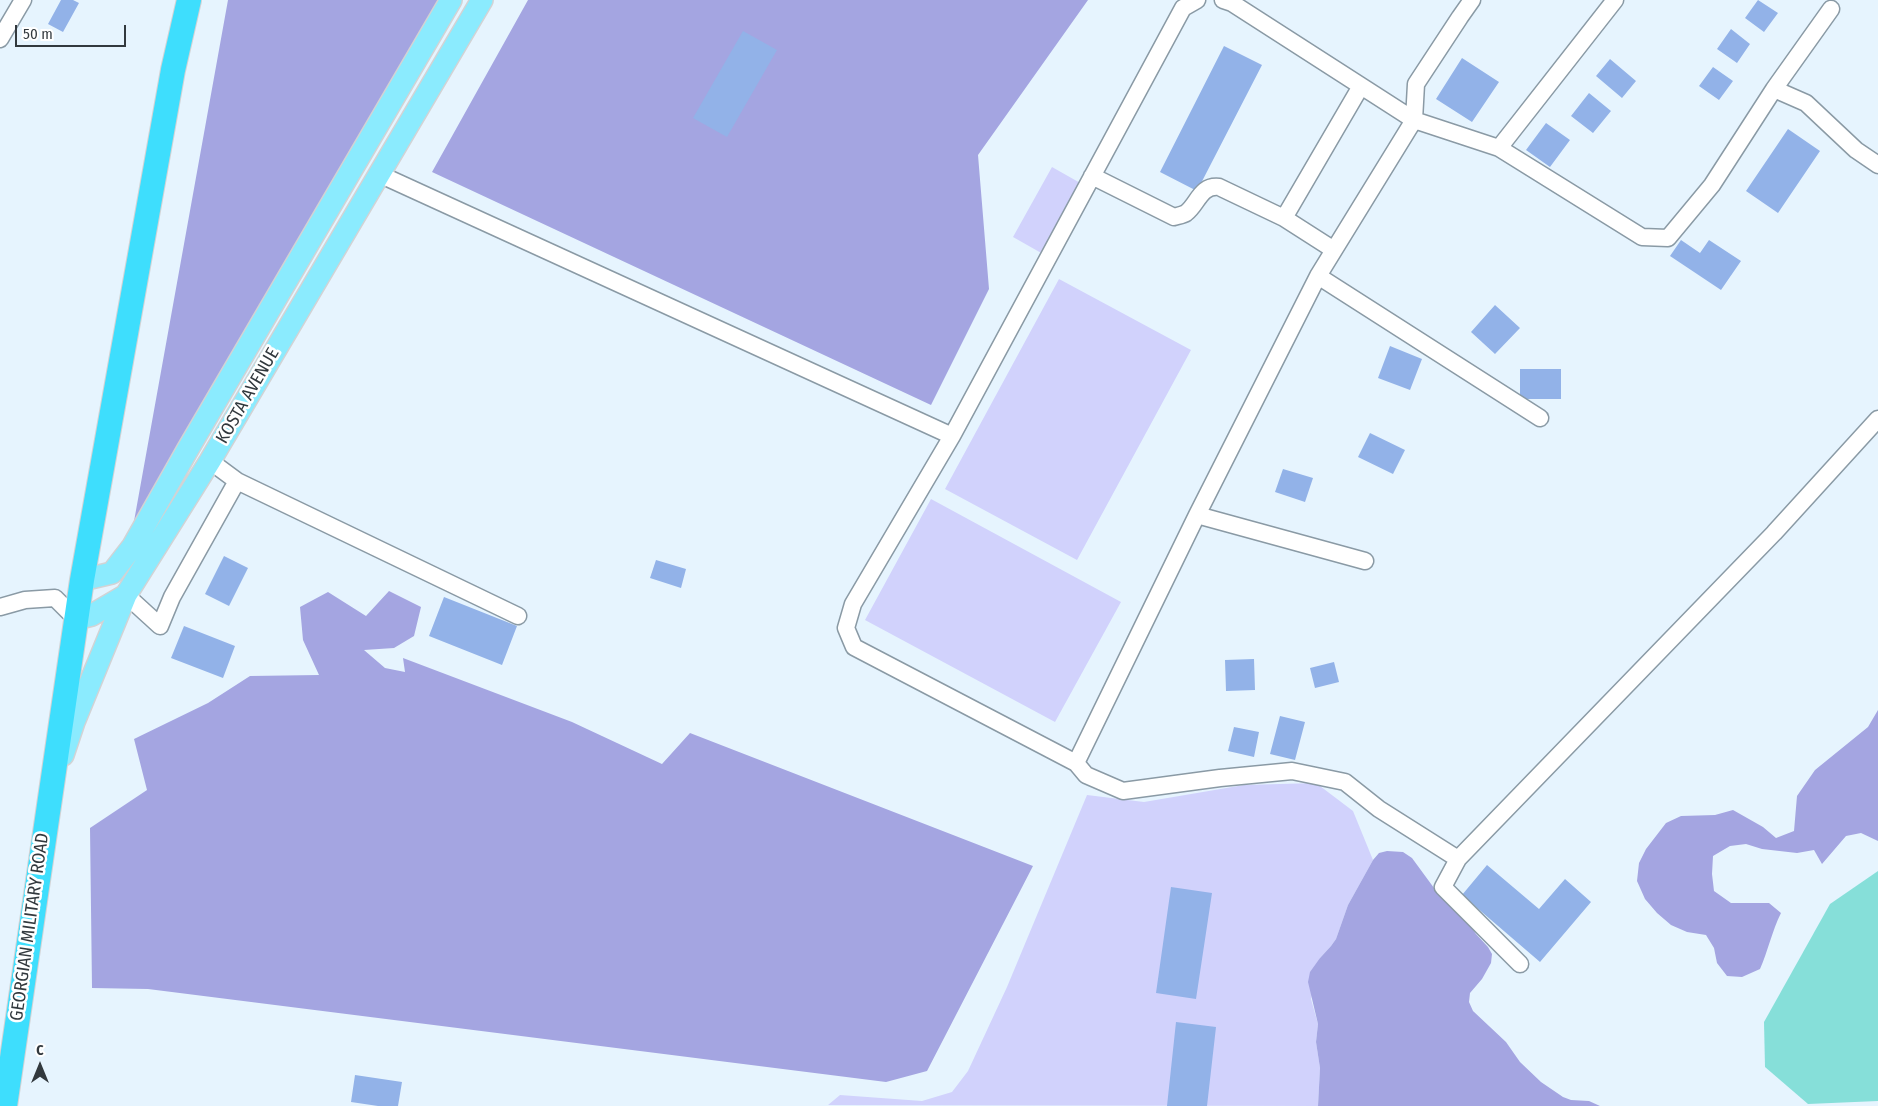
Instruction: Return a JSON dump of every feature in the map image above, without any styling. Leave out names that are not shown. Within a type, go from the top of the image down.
[{"type":"highway","name":"GEORGIAN MILITARY ROAD","points":[[5,1106],[82,580],[173,70],[189,0]]},
{"type":"main road","name":"KOSTA AVENUE","points":[[82,580],[112,573],[133,546],[451,0]]},
{"type":"main road","name":"KOSTA AVENUE","points":[[48,808],[74,722],[126,595],[210,461],[482,0]]},
{"type":"main road","points":[[188,449],[210,461]]},
{"type":"main road","points":[[76,619],[92,615],[126,595]]},
{"type":"street","points":[[0,39],[23,0]]},
{"type":"street","points":[[1197,0],[1183,8],[952,436],[853,604],[846,628],[854,647],[1076,763],[1086,775],[1124,791],[1220,778],[1292,771],[1345,782],[1379,809],[1458,859]]},
{"type":"street","points":[[1223,0],[1232,3],[1414,120],[1499,148],[1642,237],[1668,238],[1712,185],[1774,88],[1831,9]]},
{"type":"street","points":[[1076,763],[1197,515],[1318,276],[1414,120],[1416,84],[1472,0]]},
{"type":"street","points":[[1499,148],[1615,0]]},
{"type":"street","points":[[1284,218],[1361,86]]},
{"type":"street","points":[[1774,88],[1806,103],[1856,150],[1878,165]]},
{"type":"street","points":[[378,174],[952,436]]},
{"type":"street","points":[[1092,176],[1174,217],[1185,213],[1201,192],[1212,186],[1219,187],[1284,218],[1334,250]]},
{"type":"street","points":[[1318,276],[1540,418]]},
{"type":"street","points":[[1520,964],[1443,886],[1458,859],[1774,534],[1878,419]]},
{"type":"street","points":[[210,461],[237,481],[518,616]]},
{"type":"street","points":[[126,595],[158,632],[172,597],[237,481]]},
{"type":"street","points":[[1197,515],[1365,561]]},
{"type":"street","points":[[0,606],[26,600],[55,598],[76,619]]},
{"type":"shaded area","points":[[228,0],[445,0],[129,549]]},
{"type":"shaded area","points":[[528,0],[1088,0],[978,155],[989,289],[931,405],[432,172]]},
{"type":"shaded area","points":[[1052,167],[1082,184],[1043,254],[1013,237]]},
{"type":"shaded area","points":[[1059,279],[1191,350],[1077,560],[945,489]]},
{"type":"shaded area","points":[[931,499],[1121,602],[1055,722],[865,620]]},
{"type":"shaded area","points":[[389,591],[421,607],[414,636],[394,648],[364,650],[385,668],[405,672],[403,658],[572,722],[662,764],[690,733],[1033,866],[927,1071],[886,1082],[148,989],[92,988],[90,828],[147,790],[134,739],[208,703],[250,676],[319,675],[303,640],[300,607],[328,592],[366,616]]},
{"type":"shaded area","points":[[1878,710],[1878,841],[1861,833],[1846,836],[1822,864],[1814,850],[1797,853],[1762,849],[1746,844],[1730,846],[1713,856],[1712,874],[1714,891],[1731,903],[1769,903],[1781,913],[1760,969],[1742,977],[1727,976],[1717,963],[1714,948],[1706,935],[1687,932],[1671,925],[1645,899],[1637,881],[1639,863],[1646,849],[1666,823],[1681,816],[1715,815],[1733,810],[1763,827],[1776,838],[1794,831],[1797,796],[1815,770],[1868,727]]},
{"type":"shaded area","points":[[1316,783],[1353,811],[1373,860],[1348,905],[1336,939],[1320,958],[1311,999],[1318,1024],[1316,1042],[1320,1068],[1318,1106],[828,1105],[840,1095],[922,1101],[952,1092],[968,1071],[1007,987],[1087,795],[1144,802],[1244,785]]},
{"type":"shaded area","points":[[1387,851],[1403,852],[1412,858],[1434,888],[1465,918],[1492,954],[1491,963],[1482,979],[1470,993],[1469,1002],[1473,1011],[1506,1042],[1520,1062],[1541,1082],[1563,1097],[1571,1100],[1589,1101],[1600,1106],[1318,1106],[1320,1068],[1316,1042],[1318,1024],[1308,982],[1310,972],[1336,939],[1348,905],[1373,860],[1379,853]]},
{"type":"shaded area","points":[[1878,871],[1878,1101],[1808,1104],[1765,1067],[1764,1022],[1830,904]]},
{"type":"building","points":[[61,0],[73,0],[79,3],[63,32],[48,24]]},
{"type":"building","points":[[1758,0],[1778,13],[1764,32],[1745,18]]},
{"type":"building","points":[[1731,29],[1750,44],[1737,63],[1717,49]]},
{"type":"building","points":[[743,31],[777,50],[727,137],[693,118]]},
{"type":"building","points":[[1224,46],[1262,65],[1197,191],[1160,172]]},
{"type":"building","points":[[1462,58],[1499,82],[1472,122],[1436,99]]},
{"type":"building","points":[[1610,59],[1636,81],[1622,98],[1596,76]]},
{"type":"building","points":[[1713,67],[1733,81],[1719,100],[1699,86]]},
{"type":"building","points":[[1589,93],[1611,111],[1593,133],[1571,116]]},
{"type":"building","points":[[1546,123],[1570,140],[1550,167],[1526,150]]},
{"type":"building","points":[[1788,129],[1820,151],[1778,213],[1746,191]]},
{"type":"building","points":[[1681,240],[1700,253],[1709,240],[1741,261],[1721,290],[1670,256]]},
{"type":"building","points":[[1495,305],[1520,328],[1495,354],[1471,332]]},
{"type":"building","points":[[1390,346],[1422,359],[1410,390],[1378,378]]},
{"type":"building","points":[[1520,369],[1561,369],[1561,399],[1520,399]]},
{"type":"building","points":[[1370,433],[1405,450],[1393,474],[1358,457]]},
{"type":"building","points":[[1283,469],[1313,478],[1305,502],[1275,492]]},
{"type":"building","points":[[224,556],[248,568],[229,606],[205,594]]},
{"type":"building","points":[[656,560],[686,569],[681,588],[650,578]]},
{"type":"building","points":[[444,597],[517,626],[502,665],[429,636]]},
{"type":"building","points":[[184,626],[235,646],[223,678],[171,658]]},
{"type":"building","points":[[1254,659],[1255,690],[1226,691],[1225,660]]},
{"type":"building","points":[[1334,662],[1339,682],[1315,688],[1310,668]]},
{"type":"building","points":[[1280,716],[1305,722],[1295,760],[1270,754]]},
{"type":"building","points":[[1234,727],[1259,732],[1254,757],[1228,751]]},
{"type":"building","points":[[1487,865],[1539,909],[1565,879],[1591,902],[1540,962],[1462,895]]},
{"type":"building","points":[[1171,887],[1212,893],[1196,999],[1156,993]]},
{"type":"building","points":[[1176,1022],[1216,1027],[1207,1106],[1167,1106]]},
{"type":"building","points":[[355,1075],[402,1082],[398,1106],[378,1106],[351,1102]]}]
